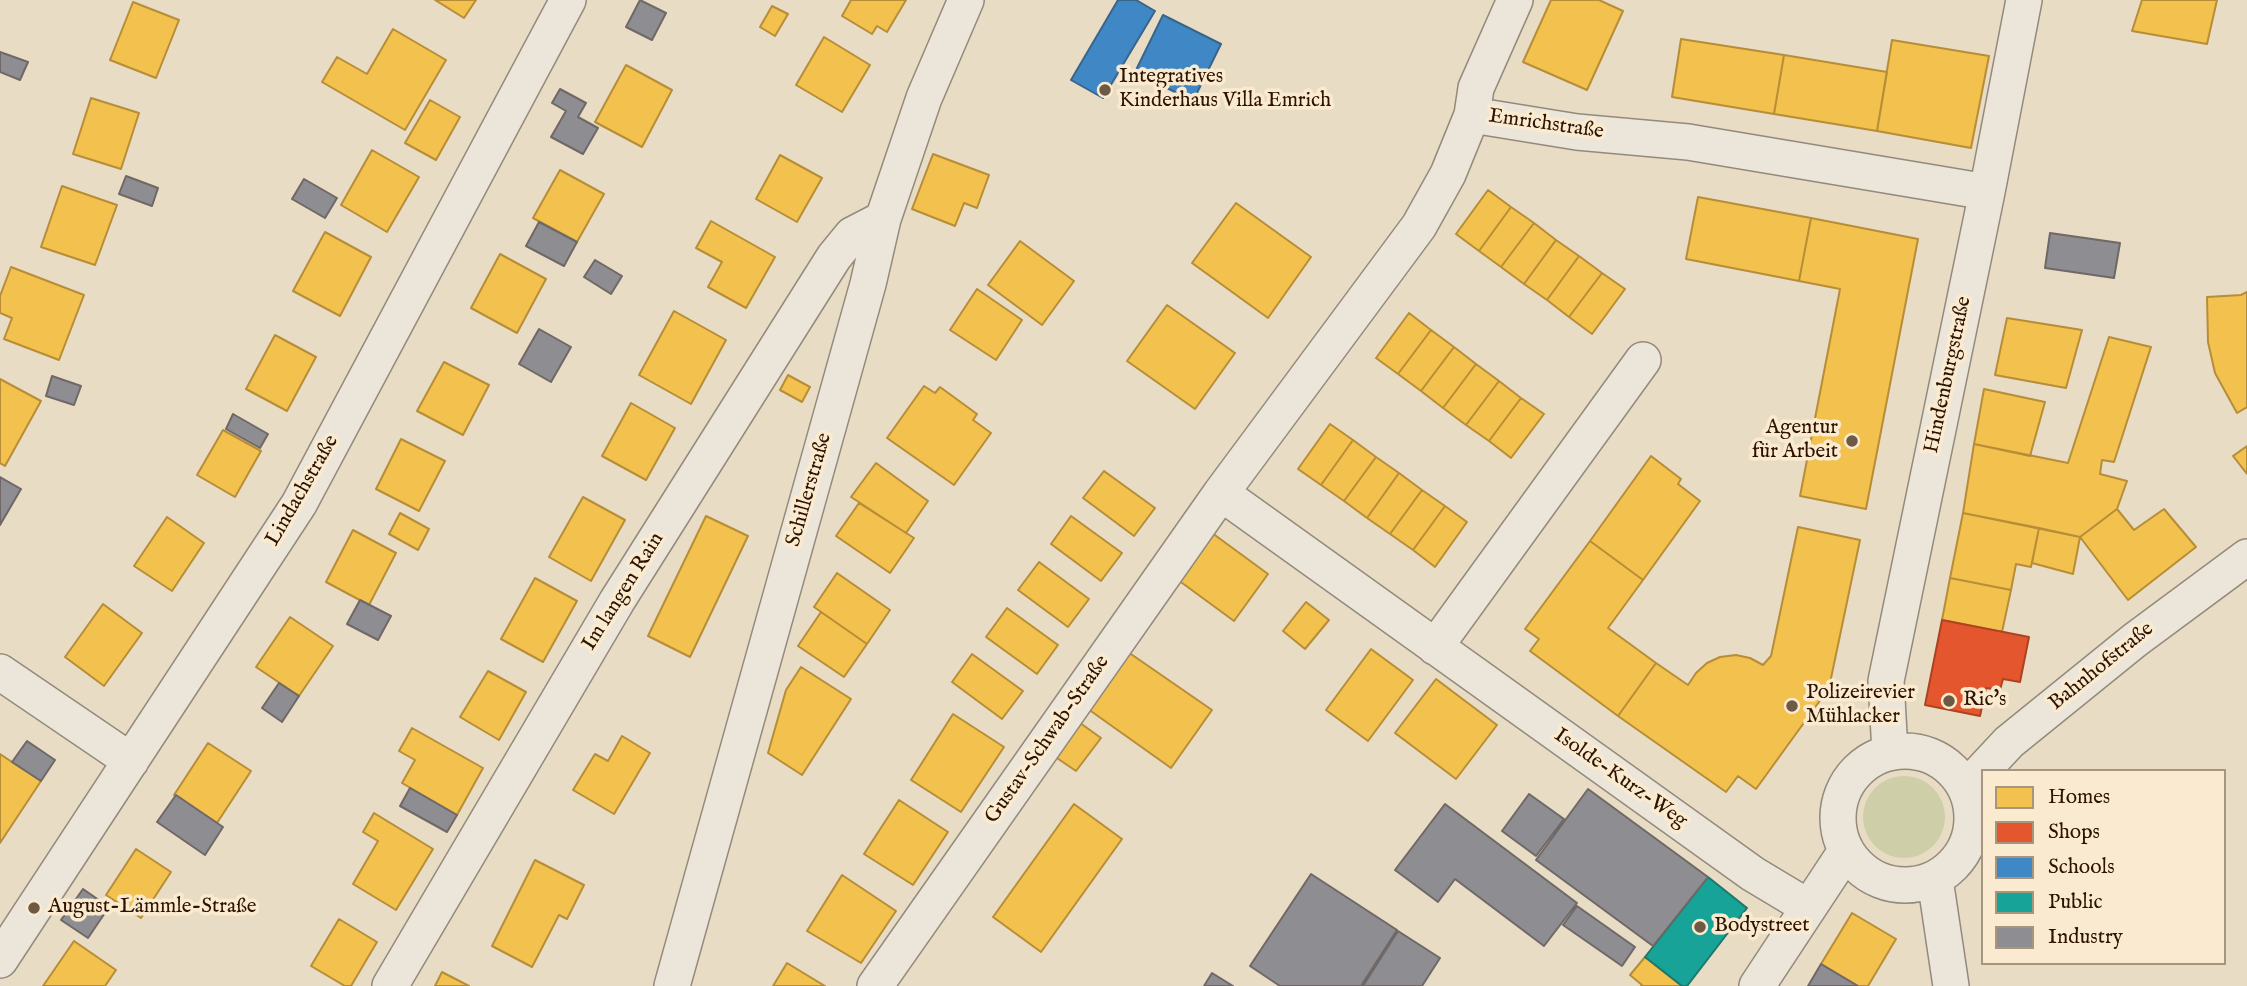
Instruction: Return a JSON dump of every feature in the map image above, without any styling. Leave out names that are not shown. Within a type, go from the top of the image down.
[{"type":"street","name":"Lindachstraße","points":[[0,960],[299,504],[568,0]]},
{"type":"street","name":"Schillerstraße","points":[[672,986],[868,284],[883,219],[924,98],[966,0]]},
{"type":"street","points":[[1472,115],[1476,88],[1516,0]]},
{"type":"street","name":"Hindenburgstraße","points":[[1890,752],[1886,681],[2024,0]]},
{"type":"street","name":"Emrichstraße","points":[[1222,493],[1419,226],[1448,174],[1472,115],[1577,132],[1688,142],[1987,192]]},
{"type":"street","name":"Im langen Rain","points":[[390,986],[617,601],[834,257],[852,235],[883,219]]},
{"type":"street","points":[[1435,647],[1643,360]]},
{"type":"street","name":"Isolde-Kurz-Weg","points":[[1222,493],[1753,874],[1808,907]]},
{"type":"street","name":"Gustav-Schwab-Straße","points":[[875,986],[1222,493]]},
{"type":"street","name":"Bahnhofstraße","points":[[1984,769],[2009,742],[2135,640],[2247,556]]},
{"type":"street","points":[[0,672],[131,761]]},
{"type":"street","points":[[1908,750],[1926,753],[1942,761],[1956,773],[1966,788],[1973,808],[1972,830],[1965,849],[1952,866],[1935,879],[1915,885],[1895,885],[1876,878],[1859,867],[1846,851],[1839,832],[1838,811],[1843,790],[1855,773],[1871,759],[1890,752],[1908,750]]},
{"type":"street","name":"Bahnhofstraße","points":[[1966,788],[1981,772]]},
{"type":"street","points":[[1757,986],[1846,851]]},
{"type":"street","points":[[1935,879],[1951,986]]},
{"type":"green space","points":[[1896,776],[1912,776],[1927,783],[1938,794],[1945,809],[1942,833],[1933,846],[1912,858],[1896,858],[1881,851],[1870,840],[1863,825],[1863,809],[1870,794],[1881,783]]},
{"type":"building: Homes","points":[[435,0],[476,0],[464,18]]},
{"type":"building: Homes","points":[[851,0],[906,0],[887,32],[877,26],[872,34],[842,16]]},
{"type":"building: Homes","points":[[1551,0],[1599,0],[1623,11],[1587,90],[1523,62]]},
{"type":"building: Homes","points":[[2142,0],[2217,0],[2207,44],[2132,31]]},
{"type":"building: Homes","points":[[133,2],[179,20],[156,78],[110,60]]},
{"type":"building: Homes","points":[[772,6],[788,14],[775,36],[760,27]]},
{"type":"building: Homes","points":[[393,29],[446,60],[405,130],[322,82],[337,57],[367,74]]},
{"type":"building: Homes","points":[[824,37],[870,65],[842,112],[796,85]]},
{"type":"building: Homes","points":[[1681,39],[1784,55],[1774,114],[1672,97]]},
{"type":"building: Homes","points":[[1892,40],[1989,56],[1971,148],[1877,131]]},
{"type":"building: Homes","points":[[1784,55],[1887,72],[1877,131],[1774,114]]},
{"type":"building: Homes","points":[[626,65],[672,90],[642,147],[595,122]]},
{"type":"building: Homes","points":[[91,98],[139,113],[121,169],[73,154]]},
{"type":"building: Homes","points":[[430,100],[460,117],[436,160],[405,143]]},
{"type":"building: Homes","points":[[372,150],[419,177],[387,232],[341,205]]},
{"type":"building: Homes","points":[[933,154],[989,175],[977,208],[964,203],[955,226],[912,209]]},
{"type":"building: Homes","points":[[780,155],[822,178],[797,222],[756,199]]},
{"type":"building: Homes","points":[[560,170],[604,194],[577,242],[533,218]]},
{"type":"building: Homes","points":[[62,186],[117,205],[95,265],[41,247]]},
{"type":"building: Homes","points":[[1488,190],[1511,207],[1479,251],[1456,234]]},
{"type":"building: Homes","points":[[1698,197],[1811,218],[1799,281],[1686,259]]},
{"type":"building: Homes","points":[[1236,203],[1311,257],[1268,318],[1192,263]]},
{"type":"building: Homes","points":[[1511,207],[1534,223],[1501,267],[1479,251]]},
{"type":"building: Homes","points":[[1811,218],[1918,239],[1866,509],[1800,496],[1840,289],[1799,281]]},
{"type":"building: Homes","points":[[711,221],[775,257],[746,308],[708,287],[722,262],[696,248]]},
{"type":"building: Homes","points":[[1534,223],[1556,240],[1524,284],[1501,267]]},
{"type":"building: Homes","points":[[325,232],[371,257],[340,316],[293,291]]},
{"type":"building: Homes","points":[[1556,240],[1579,256],[1547,300],[1524,284]]},
{"type":"building: Homes","points":[[1020,241],[1074,281],[1042,325],[988,285]]},
{"type":"building: Homes","points":[[500,254],[546,279],[517,333],[471,308]]},
{"type":"building: Homes","points":[[1579,256],[1602,273],[1569,317],[1547,300]]},
{"type":"building: Homes","points":[[11,267],[84,295],[59,360],[4,339],[12,318],[0,313],[0,296]]},
{"type":"building: Homes","points":[[1602,273],[1625,289],[1592,334],[1569,317]]},
{"type":"building: Homes","points":[[977,289],[1022,320],[996,360],[950,330]]},
{"type":"building: Homes","points":[[2247,292],[2247,407],[2237,413],[2215,373],[2208,342],[2207,297],[2241,295]]},
{"type":"building: Homes","points":[[1167,305],[1235,353],[1195,409],[1127,361]]},
{"type":"building: Homes","points":[[674,311],[726,340],[691,404],[639,375]]},
{"type":"building: Homes","points":[[1409,313],[1431,330],[1398,374],[1376,358]]},
{"type":"building: Homes","points":[[2007,318],[2082,330],[2066,388],[1995,375]]},
{"type":"building: Homes","points":[[1431,330],[1454,347],[1421,391],[1398,374]]},
{"type":"building: Homes","points":[[275,335],[316,357],[287,411],[246,389]]},
{"type":"building: Homes","points":[[2109,337],[2151,347],[2114,462],[2102,460],[2100,474],[2127,481],[2117,509],[2080,537],[1963,513],[1974,444],[2068,463]]},
{"type":"building: Homes","points":[[1454,347],[1476,364],[1443,408],[1421,391]]},
{"type":"building: Homes","points":[[444,362],[489,385],[463,435],[417,411]]},
{"type":"building: Homes","points":[[1476,364],[1499,381],[1466,425],[1443,408]]},
{"type":"building: Homes","points":[[788,375],[810,387],[802,402],[780,390]]},
{"type":"building: Homes","points":[[0,379],[41,401],[5,466],[0,463]]},
{"type":"building: Homes","points":[[1499,381],[1521,398],[1489,441],[1466,425]]},
{"type":"building: Homes","points":[[924,386],[935,393],[940,387],[977,414],[973,420],[991,433],[954,485],[887,438]]},
{"type":"building: Homes","points":[[1984,389],[2045,402],[2030,456],[1974,444]]},
{"type":"building: Homes","points":[[1521,398],[1544,414],[1511,458],[1489,441]]},
{"type":"building: Homes","points":[[631,403],[675,428],[646,480],[602,456]]},
{"type":"building: Homes","points":[[1330,424],[1353,440],[1321,485],[1298,469]]},
{"type":"building: Homes","points":[[223,430],[261,451],[235,497],[197,475]]},
{"type":"building: Homes","points":[[401,439],[445,461],[419,511],[376,489]]},
{"type":"building: Homes","points":[[1353,440],[1376,457],[1344,501],[1321,485]]},
{"type":"building: Homes","points":[[2247,446],[2247,474],[2233,456]]},
{"type":"building: Homes","points":[[1651,456],[1681,479],[1678,484],[1700,501],[1643,580],[1590,541]]},
{"type":"building: Homes","points":[[1376,457],[1399,473],[1367,518],[1344,501]]},
{"type":"building: Homes","points":[[876,463],[928,501],[906,533],[851,497]]},
{"type":"building: Homes","points":[[1104,471],[1155,508],[1134,536],[1083,498]]},
{"type":"building: Homes","points":[[1399,473],[1422,490],[1390,534],[1367,518]]},
{"type":"building: Homes","points":[[1422,490],[1445,506],[1413,550],[1390,534]]},
{"type":"building: Homes","points":[[583,497],[625,520],[591,581],[549,557]]},
{"type":"building: Homes","points":[[859,503],[914,538],[890,573],[836,536]]},
{"type":"building: Homes","points":[[1445,506],[1467,522],[1435,567],[1413,550]]},
{"type":"building: Homes","points":[[2117,509],[2134,530],[2164,509],[2196,547],[2128,600],[2080,537]]},
{"type":"building: Homes","points":[[400,513],[429,529],[418,550],[389,534]]},
{"type":"building: Homes","points":[[1963,513],[2039,528],[2031,567],[2016,564],[2011,590],[1950,578]]},
{"type":"building: Homes","points":[[706,516],[748,536],[690,657],[648,636]]},
{"type":"building: Homes","points":[[1071,516],[1122,553],[1101,581],[1051,544]]},
{"type":"building: Homes","points":[[167,517],[204,543],[172,591],[134,566]]},
{"type":"building: Homes","points":[[1798,527],[1860,540],[1830,683],[1832,684],[1756,789],[1738,776],[1726,792],[1618,716],[1656,663],[1688,685],[1707,663],[1720,657],[1736,655],[1763,665],[1771,656]]},
{"type":"building: Homes","points":[[2039,528],[2080,537],[2073,574],[2032,563]]},
{"type":"building: Homes","points":[[353,530],[396,553],[369,605],[326,582]]},
{"type":"building: Homes","points":[[1208,530],[1268,574],[1234,621],[1174,577]]},
{"type":"building: Homes","points":[[1590,541],[1643,580],[1608,628],[1656,663],[1618,716],[1530,651],[1539,639],[1525,629]]},
{"type":"building: Homes","points":[[1039,562],[1089,599],[1068,627],[1018,590]]},
{"type":"building: Homes","points":[[837,573],[890,610],[867,644],[814,607]]},
{"type":"building: Homes","points":[[535,578],[577,601],[543,662],[501,639]]},
{"type":"building: Homes","points":[[1950,578],[2011,590],[2002,632],[1942,620]]},
{"type":"building: Homes","points":[[1306,602],[1329,620],[1305,649],[1283,631]]},
{"type":"building: Homes","points":[[103,604],[142,633],[104,686],[65,657]]},
{"type":"building: Homes","points":[[1007,608],[1058,645],[1037,674],[986,637]]},
{"type":"building: Homes","points":[[821,612],[867,644],[844,677],[798,646]]},
{"type":"building: Homes","points":[[290,617],[333,646],[299,696],[256,667]]},
{"type":"building: Homes","points":[[1371,649],[1413,680],[1368,741],[1326,710]]},
{"type":"building: Homes","points":[[1128,652],[1212,710],[1171,768],[1088,709]]},
{"type":"building: Homes","points":[[972,654],[1023,691],[1002,719],[952,682]]},
{"type":"building: Homes","points":[[801,667],[851,699],[802,775],[768,753],[786,690]]},
{"type":"building: Homes","points":[[488,671],[526,692],[499,740],[460,717]]},
{"type":"building: Homes","points":[[1436,679],[1497,725],[1456,779],[1395,733]]},
{"type":"building: Homes","points":[[953,714],[1004,747],[961,812],[911,780]]},
{"type":"building: Homes","points":[[1076,720],[1101,738],[1076,771],[1051,754]]},
{"type":"building: Homes","points":[[412,728],[483,768],[457,815],[402,783],[415,760],[399,751]]},
{"type":"building: Homes","points":[[622,736],[650,753],[614,814],[573,790],[595,754],[608,761]]},
{"type":"building: Homes","points":[[208,743],[251,771],[217,823],[174,795]]},
{"type":"building: Homes","points":[[0,754],[41,781],[0,843]]},
{"type":"building: Homes","points":[[899,800],[948,832],[913,885],[864,854]]},
{"type":"building: Homes","points":[[1074,804],[1122,839],[1041,952],[993,917]]},
{"type":"building: Homes","points":[[374,813],[433,849],[396,910],[353,884],[378,841],[363,832]]},
{"type":"building: Homes","points":[[136,849],[171,872],[141,918],[106,895]]},
{"type":"building: Homes","points":[[535,860],[584,885],[567,919],[559,915],[532,967],[492,946]]},
{"type":"building: Homes","points":[[842,875],[896,911],[861,963],[807,931]]},
{"type":"building: Homes","points":[[1852,913],[1896,939],[1868,986],[1858,986],[1821,964]]},
{"type":"building: Homes","points":[[339,919],[377,942],[351,986],[345,986],[311,966]]},
{"type":"building: Homes","points":[[74,941],[116,970],[105,986],[43,986]]},
{"type":"building: Homes","points":[[1645,957],[1682,986],[1641,986],[1630,975]]},
{"type":"building: Homes","points":[[787,963],[825,986],[773,986]]},
{"type":"building: Homes","points":[[442,972],[469,986],[435,986]]},
{"type":"building: Shops","points":[[1942,620],[2029,637],[2020,682],[2003,679],[2000,690],[1986,688],[1980,716],[1925,705]]},
{"type":"building: Schools","points":[[1118,0],[1136,0],[1155,11],[1103,98],[1071,80]]},
{"type":"building: Schools","points":[[1163,15],[1221,44],[1193,101],[1135,72]]},
{"type":"building: Public","name":"Bodystreet","points":[[1708,877],[1747,908],[1687,986],[1682,986],[1645,957]]},
{"type":"building: Industry","points":[[640,0],[666,13],[652,40],[626,27]]},
{"type":"building: Industry","points":[[0,52],[28,62],[20,80],[0,72]]},
{"type":"building: Industry","points":[[560,89],[586,103],[578,117],[598,128],[583,154],[551,137],[566,111],[552,103]]},
{"type":"building: Industry","points":[[126,176],[158,188],[152,206],[119,194]]},
{"type":"building: Industry","points":[[304,179],[337,198],[325,218],[292,199]]},
{"type":"building: Industry","points":[[539,222],[577,242],[564,266],[526,246]]},
{"type":"building: Industry","points":[[2050,233],[2120,243],[2114,278],[2045,268]]},
{"type":"building: Industry","points":[[595,260],[622,276],[611,294],[584,277]]},
{"type":"building: Industry","points":[[539,329],[571,347],[551,382],[519,364]]},
{"type":"building: Industry","points":[[52,376],[81,386],[74,405],[46,396]]},
{"type":"building: Industry","points":[[233,414],[268,434],[260,448],[226,429]]},
{"type":"building: Industry","points":[[0,477],[21,489],[0,525]]},
{"type":"building: Industry","points":[[360,600],[391,616],[378,640],[347,624]]},
{"type":"building: Industry","points":[[279,683],[299,696],[282,722],[262,708]]},
{"type":"building: Industry","points":[[27,741],[55,760],[41,781],[12,762]]},
{"type":"building: Industry","points":[[410,788],[457,815],[447,832],[400,806]]},
{"type":"building: Industry","points":[[1588,789],[1708,877],[1653,946],[1536,860]]},
{"type":"building: Industry","points":[[1529,794],[1564,819],[1536,856],[1502,831]]},
{"type":"building: Industry","points":[[176,795],[223,827],[205,855],[157,822]]},
{"type":"building: Industry","points":[[1445,804],[1577,903],[1544,946],[1455,879],[1438,902],[1395,870]]},
{"type":"building: Industry","points":[[1311,874],[1397,930],[1361,986],[1280,986],[1250,966]]},
{"type":"building: Industry","points":[[83,889],[109,907],[88,938],[61,920]]},
{"type":"building: Industry","points":[[1577,906],[1635,947],[1622,966],[1563,925]]},
{"type":"building: Industry","points":[[1398,931],[1440,958],[1422,986],[1363,986]]},
{"type":"building: Industry","points":[[1821,964],[1858,986],[1808,986]]},
{"type":"building: Industry","points":[[1212,973],[1233,986],[1204,986]]},
{"type":"place","name":"Integratives Kinderhaus Villa Emrich","points":[[1105,90]]},
{"type":"place","name":"Agentur für Arbeit","points":[[1852,441]]},
{"type":"place","name":"Ric's","points":[[1949,701]]},
{"type":"place","name":"Polizeirevier Mühlacker","points":[[1792,706]]},
{"type":"place","name":"August-Lämmle-Straße","points":[[34,908]]},
{"type":"place","name":"Bodystreet","points":[[1700,927]]}]
